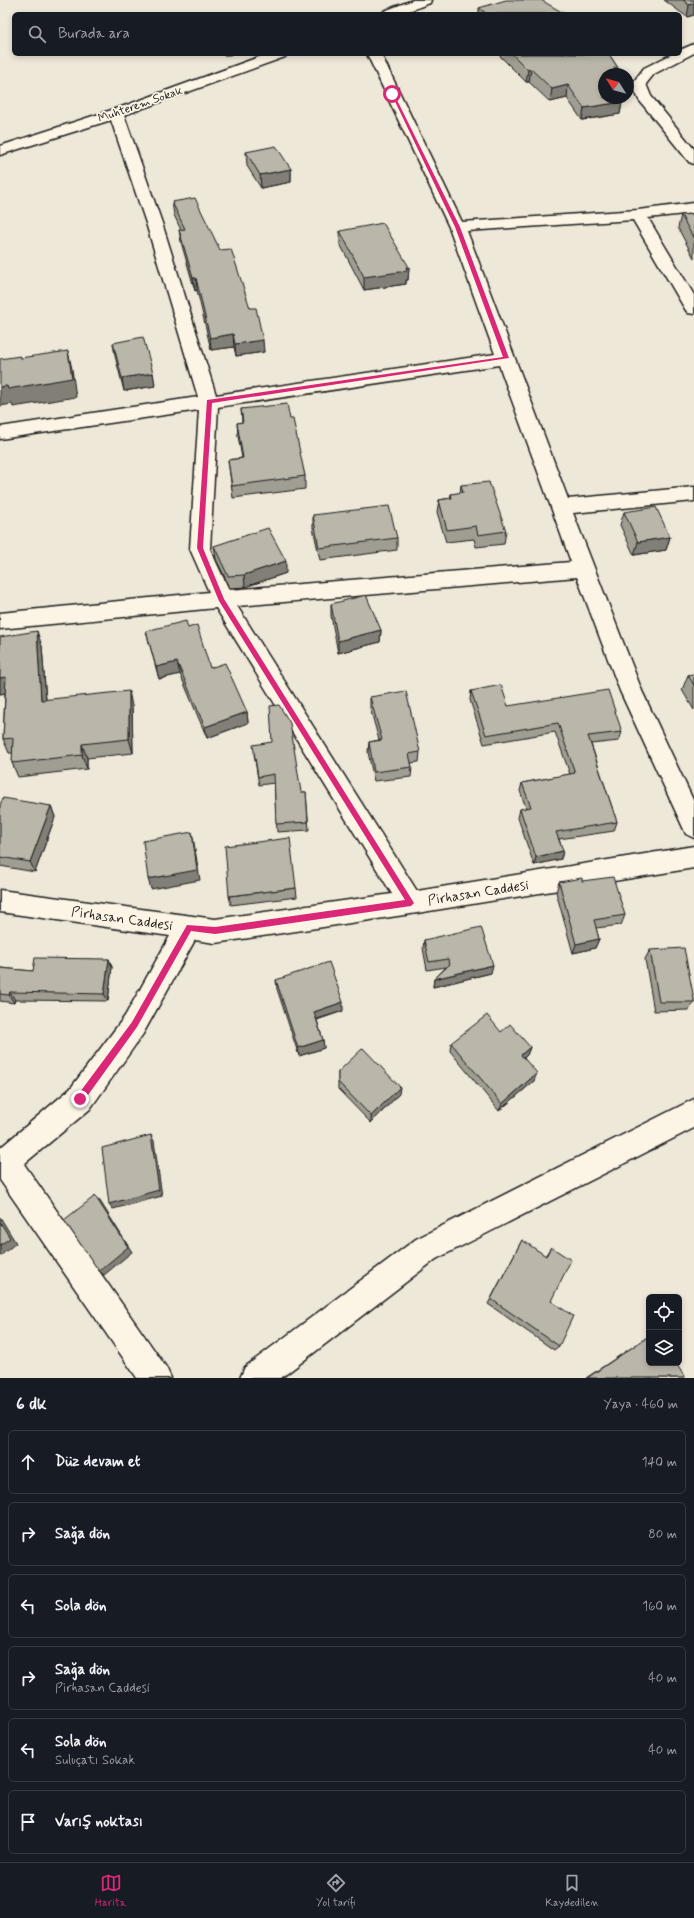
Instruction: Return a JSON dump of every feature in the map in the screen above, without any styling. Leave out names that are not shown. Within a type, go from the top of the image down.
[{"type":"street","points":[[394,12],[425,0]]},
{"type":"street","points":[[682,54],[694,48]]},
{"type":"street","name":"Muhterem Sokak","points":[[0,151],[116,114],[275,56]]},
{"type":"street","points":[[375,56],[457,227],[631,691],[694,827]]},
{"type":"street","points":[[678,56],[649,71],[639,84],[644,97],[694,159]]},
{"type":"street","points":[[116,114],[154,223],[209,402],[200,548],[222,599],[411,903]]},
{"type":"street","points":[[457,227],[638,215],[694,208]]},
{"type":"street","points":[[638,215],[694,309]]},
{"type":"street","points":[[0,433],[506,358]]},
{"type":"street","points":[[561,507],[694,494]]},
{"type":"street","points":[[0,621],[222,599],[584,569]]},
{"type":"street","name":"Pirhasan Caddesi","points":[[0,901],[215,931],[411,903],[694,857]]},
{"type":"street","points":[[155,1378],[3,1164],[80,1099],[134,1025],[189,927]]},
{"type":"street","points":[[256,1378],[426,1249],[694,1113]]},
{"type":"building","points":[[506,0],[541,0],[562,12],[484,12],[479,8]]},
{"type":"building","points":[[683,0],[694,0],[694,3],[689,5]]},
{"type":"building","points":[[514,56],[610,56],[618,68],[598,68],[598,104],[609,104],[584,108],[568,85],[552,89],[531,69],[528,70]]},
{"type":"building","points":[[276,146],[291,169],[260,175],[246,152]]},
{"type":"building","points":[[195,198],[220,250],[231,249],[250,308],[256,308],[263,340],[235,344],[233,334],[210,338],[196,278],[193,278],[179,230],[185,229],[172,202]]},
{"type":"building","points":[[694,214],[694,239],[681,215]]},
{"type":"building","points":[[383,223],[409,267],[406,267],[407,271],[364,277],[340,231]]},
{"type":"building","points":[[143,337],[153,373],[122,378],[113,343]]},
{"type":"building","points":[[68,351],[72,378],[8,389],[7,386],[0,387],[0,359],[20,356],[20,358]]},
{"type":"building","points":[[287,404],[290,419],[293,419],[305,476],[232,486],[228,460],[243,458],[237,423],[243,422],[241,409]]},
{"type":"building","points":[[489,482],[506,531],[478,535],[476,526],[447,530],[439,500],[452,498],[451,494],[463,492],[461,485]]},
{"type":"building","points":[[389,506],[397,538],[319,548],[313,515]]},
{"type":"building","points":[[656,507],[670,537],[638,542],[624,512]]},
{"type":"building","points":[[268,528],[286,561],[244,575],[228,576],[214,546]]},
{"type":"building","points":[[366,595],[381,630],[338,641],[331,604]]},
{"type":"building","points":[[186,621],[188,628],[197,625],[210,668],[225,663],[247,712],[205,727],[177,662],[156,667],[146,631]]},
{"type":"building","points":[[37,631],[41,700],[129,691],[129,739],[82,744],[82,755],[12,763],[13,738],[3,739],[6,677],[0,678],[0,637]]},
{"type":"building","points":[[694,674],[694,685],[688,675]]},
{"type":"building","points":[[501,685],[508,706],[608,690],[622,732],[588,736],[617,822],[556,832],[563,851],[536,857],[520,809],[531,807],[522,783],[575,773],[558,723],[486,735],[471,691]]},
{"type":"building","points":[[406,691],[420,752],[409,754],[412,767],[374,772],[369,742],[382,740],[370,697]]},
{"type":"building","points":[[279,705],[290,723],[301,792],[306,792],[308,822],[276,824],[274,774],[258,777],[253,745],[272,742],[270,706]]},
{"type":"building","points":[[3,798],[51,806],[30,862],[0,857],[0,805]]},
{"type":"building","points":[[192,832],[197,870],[148,879],[143,841]]},
{"type":"building","points":[[290,838],[296,888],[229,896],[225,846]]},
{"type":"building","points":[[613,877],[625,915],[594,920],[599,939],[576,944],[559,882],[582,878],[582,881]]},
{"type":"building","points":[[481,927],[493,965],[434,979],[450,964],[448,959],[429,962],[424,940]]},
{"type":"building","points":[[684,948],[694,1002],[659,1002],[650,950]]},
{"type":"building","points":[[35,958],[109,959],[104,994],[10,992],[9,995],[0,994],[0,968],[33,971]]},
{"type":"building","points":[[329,962],[343,1002],[314,1012],[323,1040],[298,1048],[276,980]]},
{"type":"building","points":[[487,1015],[501,1032],[510,1024],[530,1047],[521,1055],[537,1073],[502,1104],[451,1043]]},
{"type":"building","points":[[363,1048],[400,1087],[371,1116],[338,1082],[338,1072]]},
{"type":"building","points":[[151,1135],[159,1190],[109,1204],[102,1148]]},
{"type":"building","points":[[95,1196],[128,1247],[99,1271],[64,1220]]},
{"type":"building","points":[[0,1222],[10,1238],[0,1245]]},
{"type":"building","points":[[522,1240],[546,1256],[551,1247],[571,1260],[551,1301],[573,1316],[559,1346],[491,1299]]},
{"type":"building","points":[[646,1338],[646,1366],[678,1366],[685,1378],[587,1378]]},
{"type":"route","points":[[80,1099],[134,1025],[189,927],[215,931],[411,903],[222,599],[200,548],[209,402],[506,358],[457,227],[392,94]]}]
